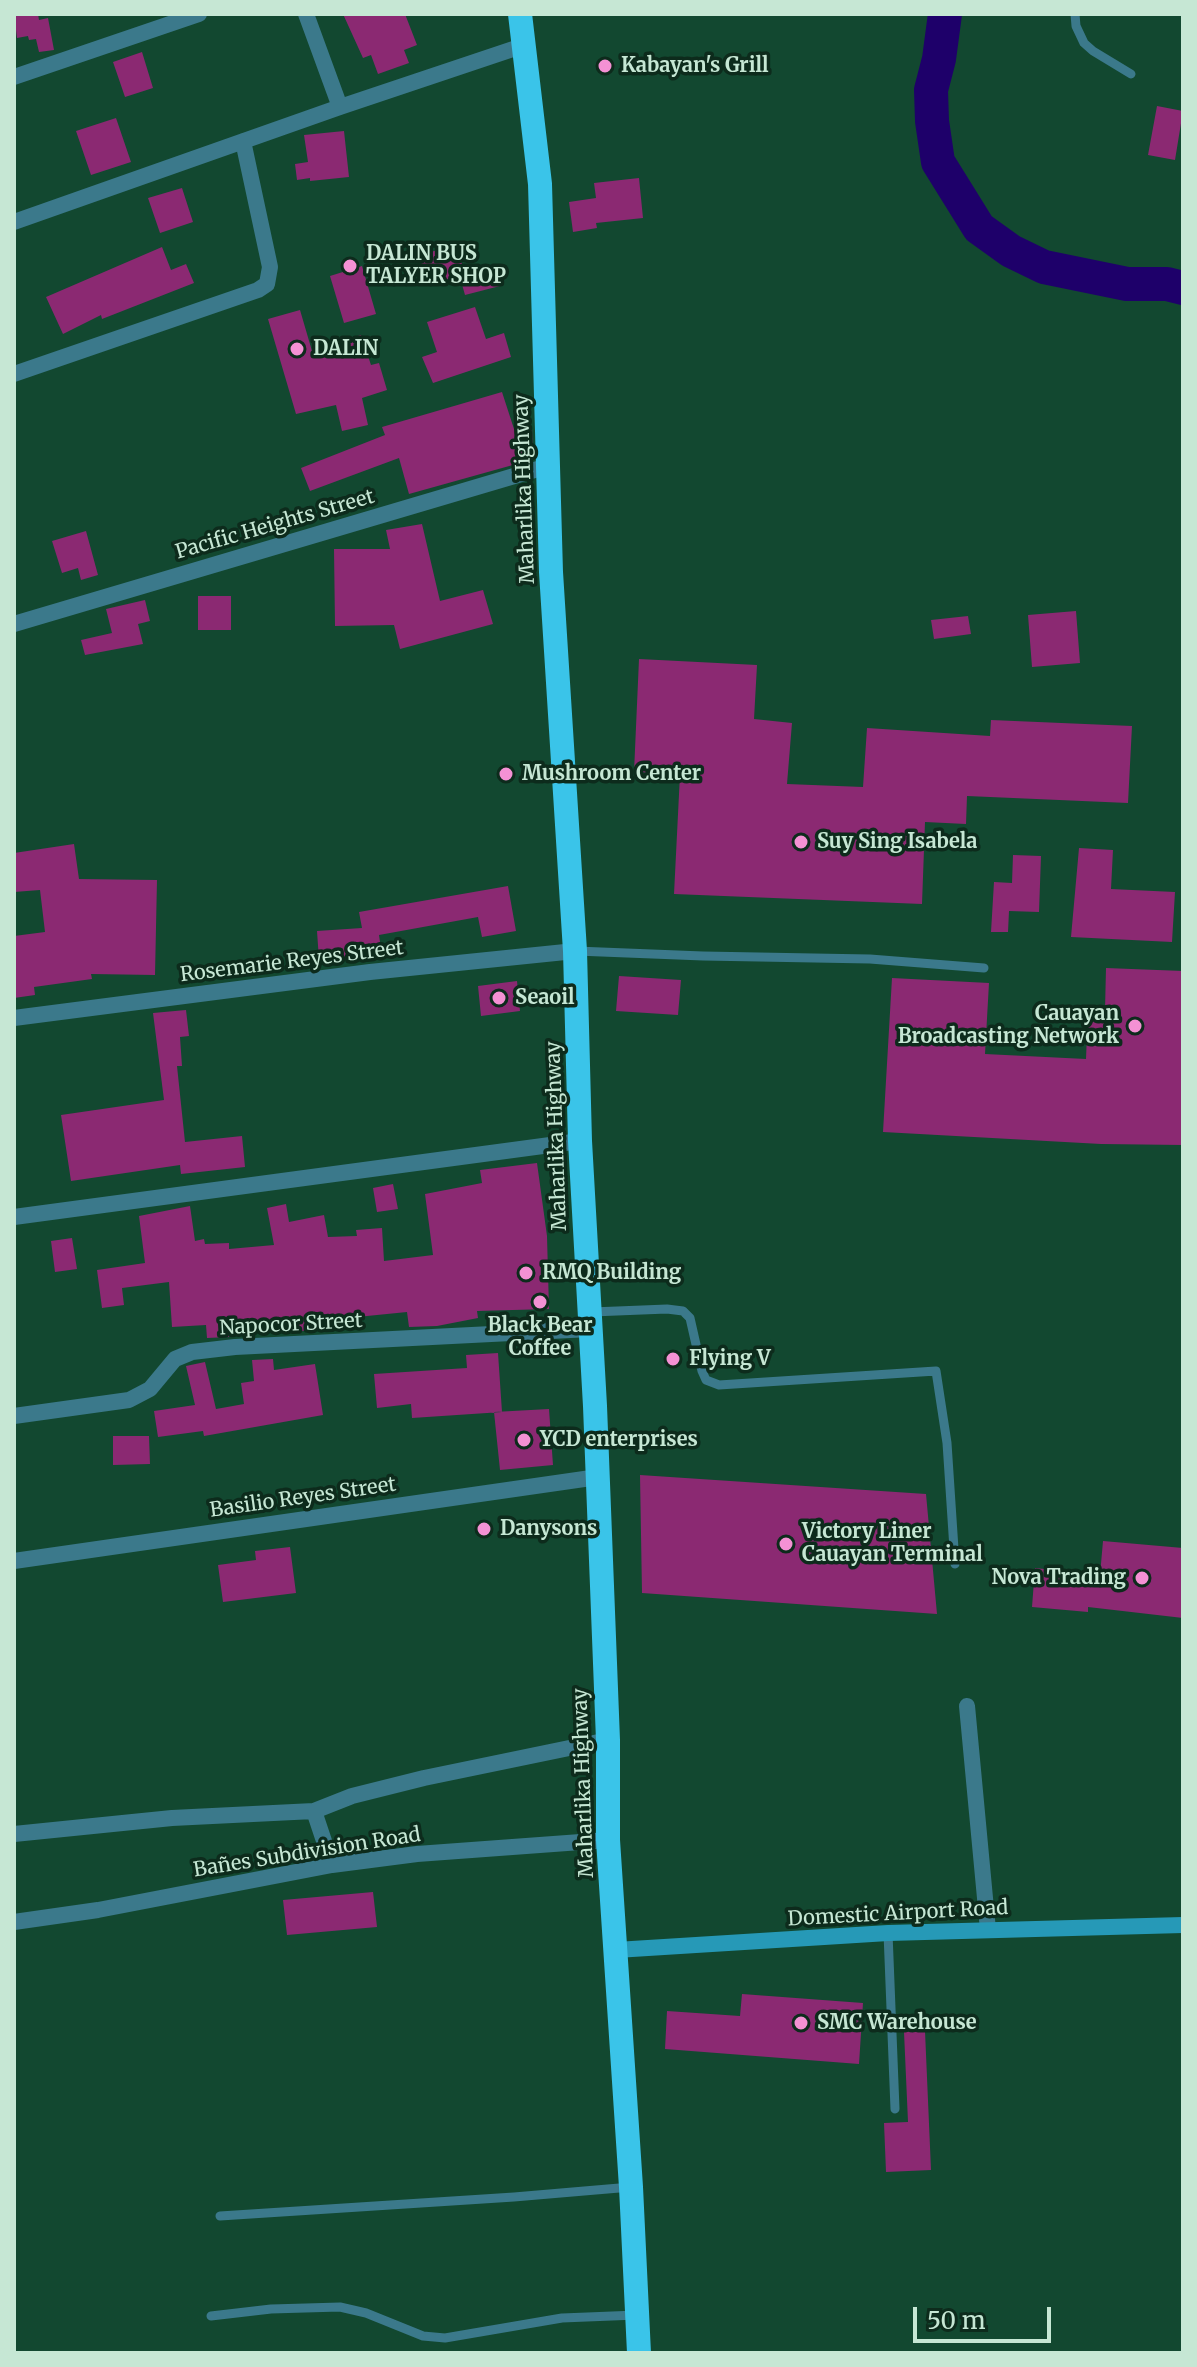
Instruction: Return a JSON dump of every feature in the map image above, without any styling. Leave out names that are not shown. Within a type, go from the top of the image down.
[{"type":"highway","name":"Maharlika Highway","points":[[520,14],[540,184],[551,572],[575,951],[580,1141],[608,1740],[608,1840],[639,2353]]},
{"type":"street","points":[[14,77],[199,14]]},
{"type":"street","points":[[306,14],[340,107]]},
{"type":"street","points":[[14,222],[525,45]]},
{"type":"street","points":[[14,374],[258,290],[267,284],[270,267],[243,141]]},
{"type":"street","name":"Pacific Heights Street","points":[[14,624],[548,466]]},
{"type":"street","name":"Rosemarie Reyes Street","points":[[14,1018],[355,974],[575,951]]},
{"type":"street","points":[[14,1217],[580,1141]]},
{"type":"street","name":"Napocor Street","points":[[14,1416],[129,1400],[150,1389],[175,1359],[192,1352],[590,1320]]},
{"type":"street","name":"Basilio Reyes Street","points":[[14,1561],[598,1477]]},
{"type":"street","points":[[967,1706],[988,1930]]},
{"type":"street","points":[[14,1834],[158,1819],[314,1811],[352,1796],[438,1774],[608,1740]]},
{"type":"street","points":[[314,1811],[332,1865]]},
{"type":"street","name":"Bañes Subdivision Road","points":[[14,1922],[98,1910],[332,1865],[417,1854],[608,1840]]},
{"type":"street","name":"Domestic Airport Road","points":[[616,1950],[888,1933],[1183,1925]]},
{"type":"lane","points":[[1075,14],[1076,26],[1084,43],[1131,74]]},
{"type":"lane","points":[[575,951],[870,959],[984,968]]},
{"type":"lane","points":[[590,1320],[667,1309],[683,1311],[690,1318],[706,1380],[719,1385],[936,1371],[947,1443],[955,1564]]},
{"type":"lane","points":[[888,1933],[895,2109]]},
{"type":"lane","points":[[220,2216],[631,2187]]},
{"type":"lane","points":[[211,2316],[271,2309],[340,2307],[366,2313],[423,2336],[445,2338],[562,2318],[637,2315]]},
{"type":"building","points":[[14,14],[38,14],[39,20],[48,18],[54,50],[39,52],[36,39],[29,40],[28,36],[17,38]]},
{"type":"building","points":[[343,14],[405,14],[417,45],[404,50],[409,63],[378,74],[371,55],[363,58]]},
{"type":"building","points":[[142,52],[153,88],[125,97],[113,62]]},
{"type":"building","points":[[1157,106],[1183,111],[1175,160],[1148,155]]},
{"type":"building","points":[[116,118],[131,162],[91,175],[76,131]]},
{"type":"building","points":[[344,131],[349,177],[297,180],[295,164],[308,162],[304,135]]},
{"type":"building","points":[[639,178],[643,218],[596,223],[597,228],[573,232],[569,202],[596,198],[594,183]]},
{"type":"building","points":[[182,188],[193,222],[160,233],[148,198]]},
{"type":"building","points":[[457,245],[465,275],[428,285],[419,255]]},
{"type":"building","points":[[162,247],[171,270],[186,264],[194,283],[102,319],[101,315],[63,334],[46,297]]},
{"type":"building","points":[[362,266],[376,314],[344,323],[330,276]]},
{"type":"building","points":[[496,272],[500,286],[465,295],[461,281]]},
{"type":"building","points":[[475,307],[486,339],[504,333],[511,357],[433,383],[422,357],[437,352],[427,322]]},
{"type":"building","points":[[300,310],[312,351],[361,335],[371,365],[379,363],[387,390],[362,398],[368,425],[342,431],[336,405],[296,414],[268,319]]},
{"type":"building","points":[[502,392],[514,429],[532,429],[533,459],[520,459],[520,463],[409,494],[399,458],[310,491],[301,468],[385,435],[382,427]]},
{"type":"building","points":[[422,524],[440,601],[483,590],[493,624],[400,649],[394,625],[335,626],[334,549],[390,549],[386,530]]},
{"type":"building","points":[[86,531],[98,575],[81,580],[78,568],[62,573],[52,541]]},
{"type":"building","points":[[198,596],[231,596],[231,630],[198,630]]},
{"type":"building","points":[[145,600],[150,621],[138,624],[143,644],[85,655],[81,640],[112,633],[106,609]]},
{"type":"building","points":[[1076,611],[1080,663],[1032,667],[1028,615]]},
{"type":"building","points":[[968,616],[971,634],[934,639],[931,620]]},
{"type":"building","points":[[639,659],[757,665],[754,719],[792,723],[787,784],[863,787],[867,728],[990,736],[991,720],[1132,726],[1128,803],[967,796],[966,824],[925,822],[922,904],[674,894],[680,774],[634,772]]},
{"type":"building","points":[[74,844],[79,879],[157,880],[155,975],[91,974],[92,979],[34,987],[35,995],[14,998],[14,936],[45,932],[40,890],[14,892],[14,853]]},
{"type":"building","points":[[1079,848],[1113,850],[1111,889],[1175,892],[1172,942],[1071,937]]},
{"type":"building","points":[[1013,855],[1041,856],[1039,912],[1009,911],[1008,932],[991,932],[994,882],[1012,883]]},
{"type":"building","points":[[508,886],[516,931],[482,937],[478,917],[379,935],[381,949],[359,953],[359,957],[319,960],[317,931],[362,928],[359,912]]},
{"type":"building","points":[[1106,968],[1183,971],[1183,1145],[1101,1144],[883,1132],[892,978],[989,983],[985,1054],[1086,1059],[1088,1009],[1105,1010]]},
{"type":"building","points":[[619,976],[681,980],[678,1015],[616,1011]]},
{"type":"building","name":"Seaoil","points":[[517,981],[520,1011],[481,1016],[478,986]]},
{"type":"building","points":[[186,1010],[189,1036],[180,1037],[182,1066],[177,1066],[185,1142],[242,1136],[245,1167],[181,1174],[180,1165],[71,1181],[61,1115],[164,1100],[153,1013]]},
{"type":"building","points":[[537,1163],[547,1236],[549,1309],[477,1311],[478,1318],[437,1326],[409,1327],[407,1312],[347,1318],[348,1329],[282,1332],[282,1328],[228,1330],[229,1337],[207,1338],[206,1325],[172,1327],[169,1282],[122,1288],[124,1305],[102,1308],[97,1270],[145,1263],[139,1216],[190,1206],[195,1241],[204,1239],[205,1244],[229,1243],[229,1249],[274,1245],[267,1208],[286,1204],[289,1222],[324,1215],[328,1237],[357,1236],[356,1230],[382,1228],[384,1261],[433,1255],[425,1194],[482,1183],[480,1170]]},
{"type":"building","points":[[393,1184],[398,1209],[377,1212],[373,1188]]},
{"type":"building","points":[[72,1238],[77,1269],[55,1272],[51,1241]]},
{"type":"building","points":[[498,1353],[502,1412],[412,1418],[411,1404],[377,1408],[374,1374],[467,1368],[466,1355]]},
{"type":"building","points":[[273,1359],[274,1370],[315,1364],[323,1415],[204,1436],[203,1431],[158,1437],[154,1411],[195,1405],[186,1366],[205,1362],[216,1409],[244,1404],[241,1383],[254,1381],[252,1360]]},
{"type":"building","name":"YCD enterprises","points":[[549,1409],[553,1465],[500,1470],[494,1412]]},
{"type":"building","points":[[113,1436],[149,1436],[150,1464],[113,1465]]},
{"type":"building","name":"Victory Liner Cauayan Terminal","points":[[640,1475],[926,1494],[937,1614],[642,1593]]},
{"type":"building","name":"Nova Trading","points":[[1103,1541],[1183,1548],[1183,1618],[1088,1607],[1088,1612],[1032,1607],[1035,1568],[1100,1575]]},
{"type":"building","points":[[290,1547],[296,1593],[223,1602],[218,1565],[256,1560],[255,1551]]},
{"type":"building","points":[[373,1892],[377,1927],[287,1935],[283,1900]]},
{"type":"building","name":"SMC Warehouse","points":[[742,1994],[863,2003],[859,2064],[665,2049],[667,2011],[740,2016]]},
{"type":"building","name":"SMC Warehouse","points":[[925,2031],[931,2170],[886,2172],[884,2123],[908,2122],[904,2032]]},
{"type":"waterway","points":[[945,14],[931,90],[938,162],[979,228],[1011,251],[1044,267],[1127,284],[1167,284],[1183,288]]},
{"type":"place","name":"Kabayan's Grill","points":[[605,66]]},
{"type":"place","name":"DALIN BUS TALYER SHOP","points":[[350,266]]},
{"type":"place","name":"DALIN","points":[[297,349]]},
{"type":"place","name":"Mushroom Center","points":[[506,774]]},
{"type":"place","name":"Suy Sing Isabela","points":[[801,842]]},
{"type":"place","name":"Seaoil","points":[[499,998]]},
{"type":"place","name":"Cauayan Broadcasting Network","points":[[1135,1026]]},
{"type":"place","name":"RMQ Building","points":[[526,1273]]},
{"type":"place","name":"Black Bear Coffee","points":[[540,1302]]},
{"type":"place","name":"Flying V","points":[[673,1359]]},
{"type":"place","name":"YCD enterprises","points":[[524,1440]]},
{"type":"place","name":"Danysons","points":[[484,1529]]},
{"type":"place","name":"Victory Liner Cauayan Terminal","points":[[786,1544]]},
{"type":"place","name":"Nova Trading","points":[[1142,1578]]},
{"type":"place","name":"SMC Warehouse","points":[[801,2023]]}]
